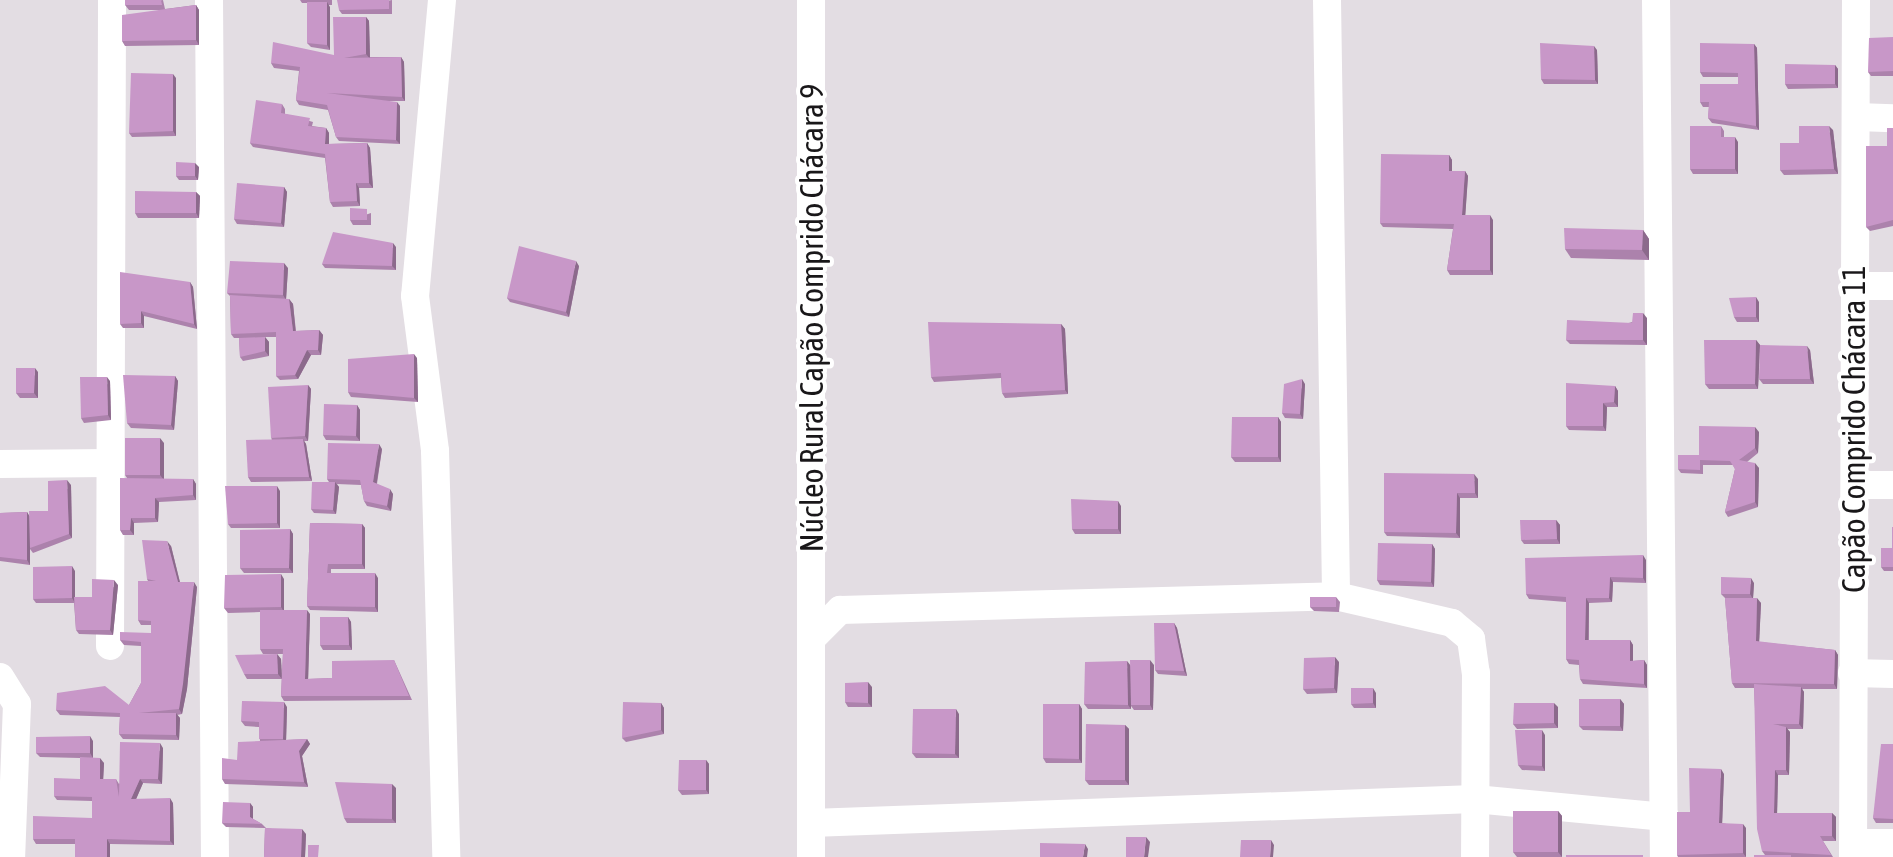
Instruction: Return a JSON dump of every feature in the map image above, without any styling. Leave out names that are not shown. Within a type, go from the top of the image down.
[{"type":"street","points":[[110,646],[112,0]]},
{"type":"street","points":[[209,0],[215,857]]},
{"type":"street","points":[[442,0],[415,296],[435,451],[446,857]]},
{"type":"street","name":"Núcleo Rural Capão Comprido Chácara 9","points":[[811,0],[811,857]]},
{"type":"street","points":[[1327,0],[1336,596]]},
{"type":"street","points":[[1656,0],[1664,857]]},
{"type":"street","name":"Capão Comprido Chácara 11","points":[[1854,850],[1856,0]]},
{"type":"street","points":[[1857,117],[1893,118]]},
{"type":"street","points":[[1854,286],[1893,286]]},
{"type":"street","points":[[0,464],[110,463]]},
{"type":"street","points":[[1854,485],[1893,484]]},
{"type":"street","points":[[814,636],[840,610],[1336,596],[1452,623],[1471,639],[1475,857]]},
{"type":"street","points":[[1852,673],[1893,674]]},
{"type":"street","points":[[0,677],[16,704],[11,857]]},
{"type":"street","points":[[811,823],[1475,799],[1665,817]]},
{"type":"street","points":[[1854,850],[1893,843]]},
{"type":"building","points":[[125,0],[161,0],[162,5],[125,5]]},
{"type":"building","points":[[337,0],[389,0],[389,9],[339,10]]},
{"type":"building","points":[[307,2],[327,2],[327,45],[307,43]]},
{"type":"building","points":[[196,5],[196,40],[122,41],[122,15]]},
{"type":"building","points":[[333,17],[366,17],[366,54],[344,58],[401,57],[402,97],[327,93],[397,102],[396,140],[336,137],[327,105],[296,100],[300,67],[271,63],[273,42],[334,55]]},
{"type":"building","points":[[1893,37],[1893,71],[1868,72],[1869,38]]},
{"type":"building","points":[[1540,43],[1594,46],[1595,80],[1541,79]]},
{"type":"building","points":[[1700,43],[1754,44],[1756,126],[1708,118],[1709,102],[1700,102],[1700,84],[1738,84],[1738,73],[1700,72]]},
{"type":"building","points":[[1785,64],[1835,65],[1835,84],[1785,84]]},
{"type":"building","points":[[131,73],[173,74],[173,131],[129,133]]},
{"type":"building","points":[[256,100],[282,104],[281,113],[310,118],[308,126],[326,128],[325,144],[367,143],[369,183],[356,183],[357,201],[330,202],[325,154],[250,143]]},
{"type":"building","points":[[1690,126],[1721,126],[1721,137],[1735,137],[1735,169],[1690,169]]},
{"type":"building","points":[[1799,126],[1829,126],[1834,169],[1780,170],[1780,143],[1799,143]]},
{"type":"building","points":[[1887,128],[1893,128],[1893,220],[1866,227],[1866,146],[1887,146]]},
{"type":"building","points":[[1381,154],[1449,155],[1449,171],[1465,171],[1462,215],[1490,215],[1490,270],[1447,270],[1454,224],[1380,223]]},
{"type":"building","points":[[176,162],[195,163],[195,176],[176,176]]},
{"type":"building","points":[[237,183],[284,187],[281,223],[234,219]]},
{"type":"building","points":[[135,191],[196,192],[196,213],[135,213]]},
{"type":"building","points":[[350,208],[367,209],[367,220],[350,220]]},
{"type":"building","points":[[1564,228],[1643,230],[1642,250],[1565,249]]},
{"type":"building","points":[[333,232],[393,243],[392,266],[322,264]]},
{"type":"building","points":[[519,246],[576,261],[566,312],[507,298]]},
{"type":"building","points":[[230,261],[284,263],[283,295],[227,293]]},
{"type":"building","points":[[120,272],[190,282],[194,324],[141,311],[141,323],[120,324]]},
{"type":"building","points":[[230,295],[289,299],[293,331],[319,330],[318,350],[307,350],[295,375],[276,376],[276,332],[231,334]]},
{"type":"building","points":[[1756,297],[1756,317],[1734,317],[1729,298]]},
{"type":"building","points":[[1633,313],[1643,313],[1643,340],[1566,340],[1567,320],[1632,323]]},
{"type":"building","points":[[928,322],[1061,324],[1065,390],[1002,393],[1001,373],[931,377]]},
{"type":"building","points":[[265,337],[265,351],[240,357],[239,338]]},
{"type":"building","points":[[1704,340],[1756,340],[1755,384],[1705,384]]},
{"type":"building","points":[[1760,345],[1807,346],[1810,379],[1759,379]]},
{"type":"building","points":[[414,354],[414,398],[348,392],[348,359]]},
{"type":"building","points":[[16,368],[35,368],[34,393],[16,393]]},
{"type":"building","points":[[123,375],[175,376],[171,425],[127,423]]},
{"type":"building","points":[[80,377],[107,377],[108,415],[81,418]]},
{"type":"building","points":[[1302,379],[1300,414],[1282,413],[1284,384]]},
{"type":"building","points":[[1566,383],[1615,386],[1614,402],[1603,403],[1603,426],[1566,426]]},
{"type":"building","points":[[308,385],[305,436],[271,438],[268,387]]},
{"type":"building","points":[[324,404],[357,405],[356,436],[323,435]]},
{"type":"building","points":[[1232,417],[1278,417],[1278,457],[1231,457]]},
{"type":"building","points":[[1699,426],[1755,427],[1755,448],[1739,460],[1755,463],[1755,502],[1725,512],[1735,469],[1730,461],[1700,460],[1700,470],[1678,469],[1678,455],[1699,455]]},
{"type":"building","points":[[125,438],[160,438],[160,475],[125,475]]},
{"type":"building","points":[[303,439],[309,477],[248,477],[246,440]]},
{"type":"building","points":[[328,443],[379,444],[373,482],[390,489],[387,506],[364,501],[360,480],[327,479]]},
{"type":"building","points":[[1384,473],[1474,474],[1475,493],[1457,493],[1456,533],[1384,532]]},
{"type":"building","points":[[120,478],[193,479],[193,495],[155,498],[155,518],[131,518],[130,530],[120,530]]},
{"type":"building","points":[[67,480],[69,534],[30,548],[29,511],[48,511],[48,481]]},
{"type":"building","points":[[312,482],[335,482],[333,510],[311,509]]},
{"type":"building","points":[[225,486],[277,486],[277,523],[228,524]]},
{"type":"building","points":[[1071,499],[1118,501],[1118,529],[1072,529]]},
{"type":"building","points":[[27,512],[27,560],[0,557],[0,513]]},
{"type":"building","points":[[1520,520],[1556,520],[1557,539],[1521,540]]},
{"type":"building","points":[[310,523],[362,524],[362,564],[328,564],[327,573],[375,573],[375,607],[307,606]]},
{"type":"building","points":[[1892,527],[1893,567],[1881,567],[1881,548],[1892,548]]},
{"type":"building","points":[[290,529],[289,568],[240,568],[240,530]]},
{"type":"building","points":[[142,540],[167,541],[178,582],[194,582],[179,709],[139,713],[176,713],[176,735],[119,734],[120,713],[56,710],[57,693],[105,686],[129,705],[141,683],[141,642],[120,640],[120,632],[151,633],[151,621],[138,620],[138,581],[156,581],[147,579]]},
{"type":"building","points":[[1378,543],[1432,544],[1431,582],[1377,580]]},
{"type":"building","points":[[1643,555],[1643,578],[1610,577],[1609,598],[1586,598],[1585,640],[1630,640],[1630,661],[1644,660],[1644,684],[1580,679],[1579,660],[1566,659],[1566,597],[1526,594],[1525,558]]},
{"type":"building","points":[[72,566],[72,598],[33,599],[33,567]]},
{"type":"building","points":[[281,574],[281,607],[224,608],[225,575]]},
{"type":"building","points":[[1721,577],[1751,578],[1750,594],[1721,594]]},
{"type":"building","points":[[92,579],[114,580],[110,630],[76,630],[74,597],[92,597]]},
{"type":"building","points":[[1310,597],[1336,597],[1336,607],[1310,607]]},
{"type":"building","points":[[1725,598],[1757,598],[1756,641],[1835,650],[1834,684],[1732,683]]},
{"type":"building","points":[[260,610],[307,610],[305,679],[332,678],[332,661],[394,660],[409,696],[281,696],[283,649],[260,649]]},
{"type":"building","points":[[320,617],[348,617],[349,645],[320,645]]},
{"type":"building","points":[[1154,623],[1174,623],[1184,671],[1155,670]]},
{"type":"building","points":[[277,654],[278,674],[244,674],[235,655]]},
{"type":"building","points":[[1335,657],[1334,688],[1303,689],[1304,658]]},
{"type":"building","points":[[1130,660],[1150,660],[1150,705],[1131,705]]},
{"type":"building","points":[[1127,661],[1128,705],[1084,704],[1085,662]]},
{"type":"building","points":[[868,682],[868,703],[845,702],[845,683]]},
{"type":"building","points":[[1754,684],[1801,687],[1799,724],[1773,724],[1786,727],[1786,770],[1775,770],[1774,813],[1832,813],[1832,836],[1820,836],[1831,855],[1762,851],[1757,829]]},
{"type":"building","points":[[1351,688],[1373,688],[1373,703],[1351,704]]},
{"type":"building","points":[[1579,699],[1620,699],[1620,726],[1579,726]]},
{"type":"building","points":[[242,701],[284,702],[283,739],[259,739],[259,722],[241,721]]},
{"type":"building","points":[[623,702],[661,703],[661,730],[622,738]]},
{"type":"building","points":[[1514,703],[1554,703],[1554,723],[1513,724]]},
{"type":"building","points":[[1043,704],[1079,704],[1079,759],[1043,758]]},
{"type":"building","points":[[913,709],[956,709],[955,754],[912,753]]},
{"type":"building","points":[[1086,724],[1125,725],[1125,780],[1085,780]]},
{"type":"building","points":[[1515,730],[1542,730],[1542,766],[1518,765]]},
{"type":"building","points":[[90,736],[90,753],[36,753],[36,737]]},
{"type":"building","points":[[307,739],[299,751],[304,782],[222,779],[222,758],[237,760],[238,742]]},
{"type":"building","points":[[120,742],[160,743],[158,779],[140,779],[131,799],[170,798],[170,841],[107,839],[107,857],[75,857],[75,839],[33,839],[33,816],[92,818],[92,797],[54,796],[54,778],[80,779],[80,757],[100,758],[100,779],[116,779],[119,797]]},
{"type":"building","points":[[1881,744],[1893,744],[1893,819],[1873,818]]},
{"type":"building","points":[[679,760],[706,760],[706,790],[678,790]]},
{"type":"building","points":[[1689,768],[1721,769],[1719,823],[1743,824],[1743,853],[1677,855],[1677,812],[1690,812]]},
{"type":"building","points":[[335,782],[392,784],[392,819],[344,818]]},
{"type":"building","points":[[223,802],[250,803],[250,817],[262,824],[222,823]]},
{"type":"building","points":[[1513,811],[1558,811],[1558,852],[1513,852]]},
{"type":"building","points":[[265,828],[302,829],[301,857],[264,857]]},
{"type":"building","points":[[1126,837],[1146,837],[1144,857],[1126,857]]},
{"type":"building","points":[[1241,840],[1271,840],[1270,857],[1240,857]]},
{"type":"building","points":[[1040,843],[1085,844],[1083,857],[1040,857]]},
{"type":"building","points":[[308,845],[319,845],[318,857],[308,857]]},
{"type":"building","points":[[1643,855],[1643,857],[1566,857]]},
{"type":"building","points":[[1791,855],[1791,857],[1754,857]]}]
